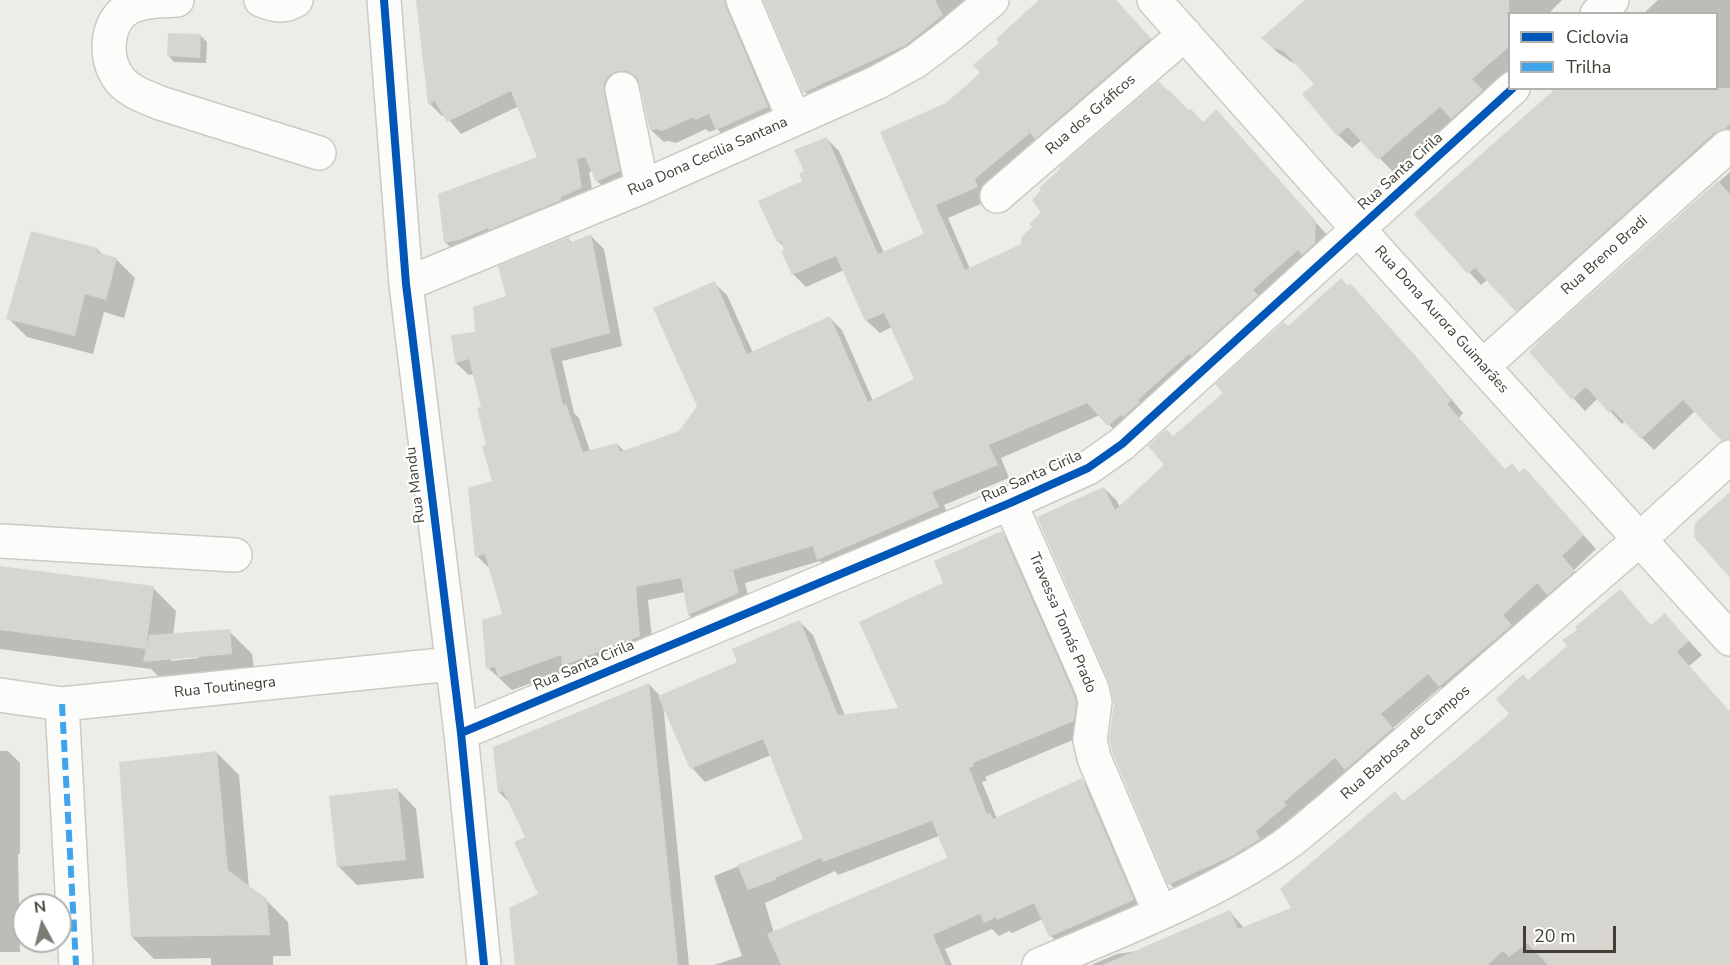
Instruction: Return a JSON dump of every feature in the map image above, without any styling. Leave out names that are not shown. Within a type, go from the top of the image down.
[{"type":"street","points":[[177,0],[150,2],[131,7],[116,19],[109,39],[110,60],[119,80],[137,94],[160,103],[319,153]]},
{"type":"street","points":[[261,0],[274,6],[291,4],[296,0]]},
{"type":"street","name":"Rua Mandu","points":[[384,0],[406,284],[461,732],[484,965]]},
{"type":"street","points":[[743,0],[794,119]]},
{"type":"street","name":"Rua Dona Cecilia Santana","points":[[406,284],[642,187],[878,82],[916,61],[992,0]]},
{"type":"street","name":"Rua Dona Aurora Guimarães","points":[[1154,0],[1730,639]]},
{"type":"street","points":[[1599,12],[1612,0]]},
{"type":"street","name":"Rua dos Gráficos","points":[[997,196],[1185,34]]},
{"type":"street","points":[[622,88],[642,187]]},
{"type":"street","name":"Rua Santa Cirila","points":[[461,732],[1010,503],[1088,468],[1122,444],[1511,90]]},
{"type":"street","name":"Rua Breno Bradi","points":[[1483,366],[1727,147]]},
{"type":"street","name":"Rua Barbosa de Campos","points":[[1040,965],[1160,913],[1236,875],[1283,847],[1640,539],[1730,457]]},
{"type":"street","name":"Travessa Tomás Prado","points":[[1010,503],[1092,689],[1095,702],[1090,740],[1094,758],[1160,913]]},
{"type":"street","points":[[0,541],[235,555]]},
{"type":"street","name":"Rua Toutinegra","points":[[0,695],[62,705],[451,664]]},
{"type":"street","points":[[62,705],[76,965]]},
{"type":"building","points":[[416,0],[725,0],[768,107],[716,130],[709,114],[695,120],[694,117],[662,131],[656,129],[650,131],[640,85],[636,77],[627,71],[618,71],[609,75],[604,83],[604,92],[620,171],[596,182],[585,157],[577,159],[582,188],[561,197],[561,200],[489,230],[488,228],[460,240],[444,243],[438,194],[537,157],[511,91],[447,122],[435,101],[428,105]]},
{"type":"building","points":[[763,0],[935,0],[943,15],[906,45],[803,93]]},
{"type":"building","points":[[1039,0],[1116,0],[1151,38],[1035,139],[1030,133],[975,179],[978,187],[936,205],[965,270],[1021,244],[1021,237],[1032,227],[1029,224],[1041,212],[1032,200],[1041,190],[1039,188],[1060,169],[1059,167],[1159,81],[1167,91],[1169,90],[1203,122],[1216,109],[1316,221],[1315,243],[1302,255],[1298,250],[1253,290],[1258,295],[1138,400],[1140,402],[1123,417],[1121,415],[1108,426],[1087,403],[989,445],[998,465],[932,492],[939,507],[817,560],[813,546],[733,570],[739,593],[688,615],[681,578],[636,587],[640,636],[562,666],[561,655],[498,678],[495,667],[486,669],[482,620],[502,614],[485,554],[475,557],[468,488],[492,481],[482,446],[486,445],[477,408],[481,407],[469,359],[455,363],[451,335],[475,332],[473,307],[506,296],[498,266],[569,237],[570,243],[591,234],[610,333],[550,349],[563,405],[566,404],[583,452],[617,443],[620,452],[679,431],[697,406],[653,308],[715,281],[747,354],[830,316],[868,402],[914,379],[884,313],[865,321],[836,256],[792,275],[781,251],[784,250],[781,241],[777,242],[758,201],[802,181],[799,174],[804,171],[794,150],[827,137],[878,254],[924,234],[880,132],[946,103],[980,73],[973,65],[999,43],[996,39]]},
{"type":"building","points":[[1305,0],[1509,0],[1508,48],[1472,79],[1483,90],[1451,119],[1440,107],[1378,160],[1348,127],[1337,136],[1302,94],[1314,84],[1284,52],[1261,38]]},
{"type":"building","points":[[168,33],[201,34],[200,58],[167,56]]},
{"type":"building","points":[[1718,88],[1730,88],[1730,124],[1725,129],[1714,133],[1516,312],[1475,268],[1468,274],[1414,214],[1554,90],[1718,90]]},
{"type":"building","points":[[1718,181],[1730,194],[1730,439],[1722,441],[1683,400],[1641,439],[1612,410],[1609,413],[1586,387],[1572,400],[1529,352]]},
{"type":"building","points":[[31,231],[98,248],[97,252],[117,258],[106,300],[85,294],[75,336],[6,319]]},
{"type":"building","points":[[1341,278],[1348,286],[1350,283],[1419,360],[1451,400],[1447,404],[1505,469],[1512,463],[1519,472],[1525,468],[1584,535],[1562,556],[1575,571],[1547,595],[1537,583],[1503,615],[1512,625],[1439,687],[1428,674],[1381,714],[1393,728],[1345,770],[1335,758],[1284,802],[1287,805],[1256,831],[1260,839],[1234,855],[1168,885],[1112,752],[1109,739],[1114,704],[1109,682],[1037,517],[1104,487],[1115,510],[1164,465],[1148,446],[1166,429],[1173,436],[1223,393],[1215,384],[1284,322],[1288,326]]},
{"type":"building","points":[[1730,492],[1730,578],[1694,537],[1695,523]]},
{"type":"building","points":[[1002,531],[1074,695],[1076,703],[1074,721],[973,763],[974,766],[969,768],[987,814],[990,812],[993,819],[1082,778],[1134,900],[1049,937],[1034,903],[997,920],[996,917],[984,923],[980,914],[933,935],[946,965],[781,965],[767,934],[947,858],[932,821],[823,862],[821,858],[775,878],[776,880],[748,890],[737,865],[803,839],[763,739],[690,769],[658,696],[737,662],[732,649],[800,620],[838,715],[898,708],[859,622],[943,583],[934,561]]},
{"type":"building","points":[[0,566],[154,586],[146,649],[0,630]]},
{"type":"building","points":[[1620,589],[1651,625],[1665,613],[1689,641],[1677,652],[1730,712],[1730,965],[1548,965],[1527,943],[1509,957],[1503,951],[1488,965],[1102,965],[1230,910],[1238,929],[1291,908],[1280,889],[1395,791],[1403,801],[1509,714],[1496,699],[1523,674],[1528,680],[1567,646],[1562,640],[1577,630],[1575,627]]},
{"type":"building","points":[[230,629],[232,654],[143,662],[149,635]]},
{"type":"building","points":[[649,683],[678,965],[515,965],[509,908],[538,894],[514,842],[525,837],[503,791],[498,793],[493,747]]},
{"type":"building","points":[[217,751],[228,870],[267,899],[270,935],[131,937],[119,762]]},
{"type":"building","points":[[398,788],[406,860],[337,867],[329,796]]},
{"type":"marked path","points":[[62,704],[76,965]]},
{"type":"cycle path","points":[[384,0],[406,284],[461,733],[484,965]]},
{"type":"cycle path","points":[[461,733],[1010,503],[1088,468],[1122,444],[1511,90]]}]
